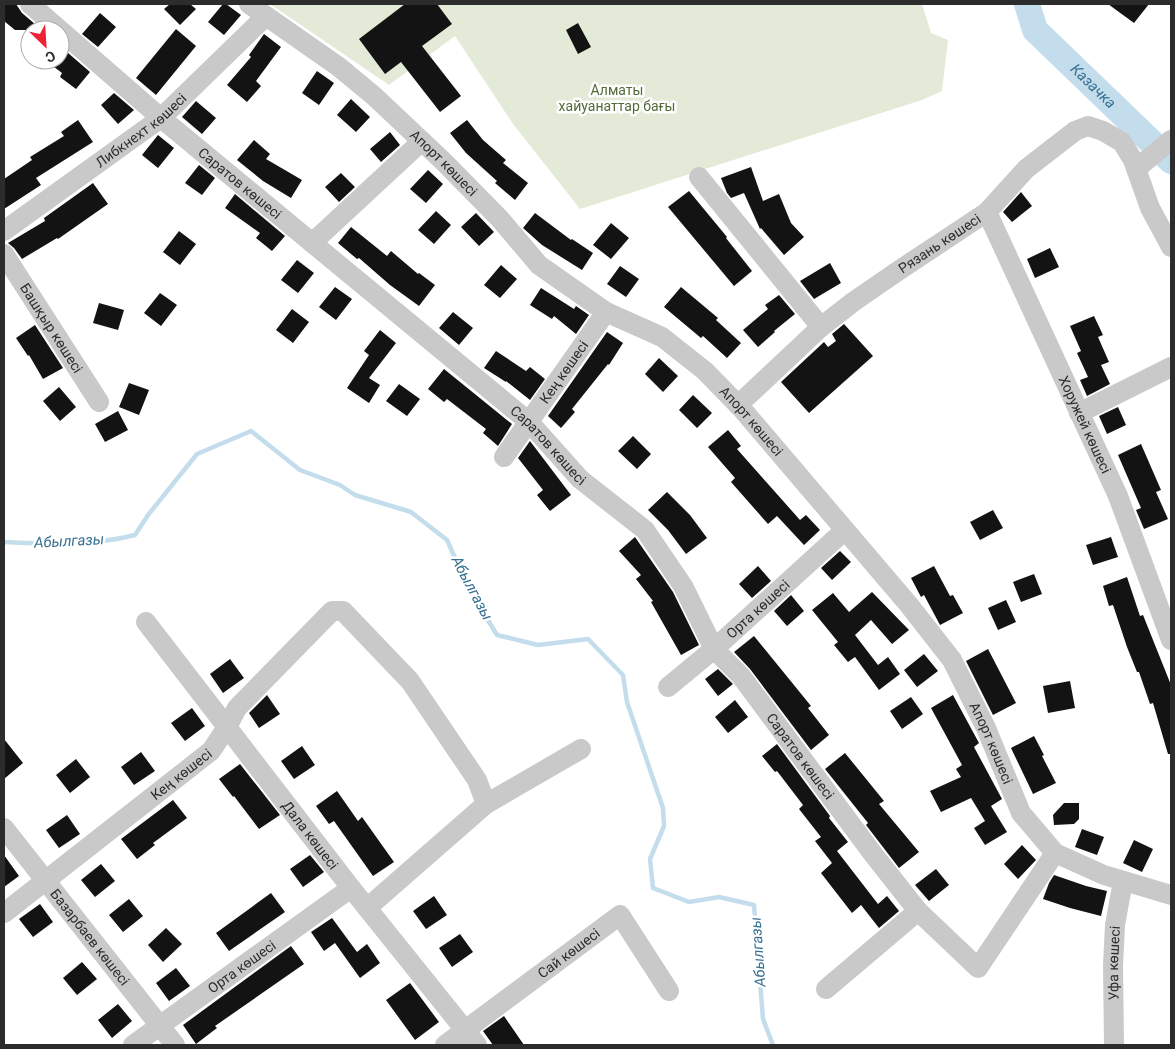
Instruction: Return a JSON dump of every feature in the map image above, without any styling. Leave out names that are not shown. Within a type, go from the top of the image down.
[{"type":"street","name":"Саратов көшесі","points":[[30,4],[160,118],[529,422],[580,479],[645,530],[682,586],[714,649],[741,676],[918,912],[978,968],[1055,853]]},
{"type":"street","name":"Апорт көшесі","points":[[249,4],[339,67],[374,96],[500,219],[539,265],[606,312],[662,337],[705,371],[738,405],[845,530],[909,605],[952,660],[986,728],[1021,813],[1055,853],[1104,875],[1171,895]]},
{"type":"street","name":"Либкнехт көшесі","points":[[4,231],[160,118],[265,16]]},
{"type":"street","name":"Рязань көшесі","points":[[738,405],[821,327],[898,271],[988,212],[1026,169],[1075,131],[1088,126],[1103,131],[1122,142],[1140,166]]},
{"type":"street","points":[[1171,140],[1140,166],[1150,208],[1171,247]]},
{"type":"street","points":[[312,243],[422,141]]},
{"type":"street","points":[[700,177],[821,327]]},
{"type":"street","name":"Хоружей көшесі","points":[[988,212],[1118,496],[1171,640]]},
{"type":"street","name":"Башқыр көшесі","points":[[4,254],[99,402]]},
{"type":"street","name":"Кең көшесі","points":[[504,457],[606,312]]},
{"type":"street","points":[[1080,413],[1171,366]]},
{"type":"street","name":"Орта көшесі","points":[[668,687],[714,649],[845,530]]},
{"type":"street","name":"Кең көшесі","points":[[4,913],[211,751],[237,708],[332,611],[343,611],[410,681],[477,780],[486,804]]},
{"type":"street","name":"Дала көшесі","points":[[146,622],[351,888],[471,1038]]},
{"type":"street","points":[[367,908],[486,804],[580,748]]},
{"type":"street","name":"Базарбаев көшесі","points":[[4,828],[175,1045]]},
{"type":"street","name":"Уфа көшесі","points":[[1114,1045],[1113,965],[1115,925],[1123,881]]},
{"type":"street","name":"Орта көшесі","points":[[133,1045],[351,888]]},
{"type":"street","points":[[826,989],[918,912]]},
{"type":"street","name":"Сай көшесі","points":[[445,1045],[471,1038],[620,915],[669,990]]},
{"type":"green space","name":"Алматы хайуанаттар бағы","points":[[270,4],[922,4],[931,33],[948,40],[942,91],[922,100],[580,209],[513,124],[455,36],[389,85]]},
{"type":"building","points":[[4,4],[16,4],[30,20],[20,20],[20,30],[15,30],[4,21]]},
{"type":"building","points":[[170,4],[190,4],[196,9],[180,25],[164,9]]},
{"type":"building","points":[[223,4],[226,4],[241,15],[224,35],[208,22]]},
{"type":"building","points":[[405,4],[437,4],[452,24],[422,46],[461,96],[440,112],[401,62],[385,74],[359,39]]},
{"type":"building","points":[[1108,4],[1149,4],[1134,23]]},
{"type":"building","points":[[100,13],[116,27],[98,47],[82,34]]},
{"type":"building","points":[[578,23],[591,47],[578,54],[566,30]]},
{"type":"building","points":[[176,29],[196,46],[156,95],[136,78]]},
{"type":"building","points":[[264,34],[281,47],[256,81],[261,86],[247,102],[227,85],[251,57],[249,55]]},
{"type":"building","points":[[70,55],[90,72],[76,89],[60,77],[62,73],[58,70],[70,70]]},
{"type":"building","points":[[317,71],[334,83],[319,105],[302,93]]},
{"type":"building","points":[[114,93],[134,110],[118,124],[101,105]]},
{"type":"building","points":[[351,99],[370,117],[356,132],[337,115]]},
{"type":"building","points":[[196,101],[216,118],[202,134],[182,117]]},
{"type":"building","points":[[78,120],[93,142],[36,178],[41,185],[4,209],[4,179],[32,160],[30,157],[64,136],[61,132]]},
{"type":"building","points":[[467,120],[483,140],[506,160],[503,163],[528,183],[515,200],[495,183],[497,181],[466,153],[450,133]]},
{"type":"building","points":[[390,132],[400,145],[381,162],[370,149]]},
{"type":"building","points":[[158,135],[174,148],[158,168],[142,155]]},
{"type":"building","points":[[254,140],[270,154],[266,159],[302,180],[291,198],[263,181],[237,160]]},
{"type":"building","points":[[199,165],[215,178],[202,195],[185,183]]},
{"type":"building","points":[[751,167],[763,201],[779,194],[791,223],[804,237],[784,255],[760,229],[744,193],[731,198],[721,178]]},
{"type":"building","points":[[428,170],[443,184],[426,203],[410,189]]},
{"type":"building","points":[[341,173],[355,187],[339,202],[325,187]]},
{"type":"building","points":[[93,183],[108,204],[58,239],[22,259],[8,243],[45,221],[44,218]]},
{"type":"building","points":[[689,191],[752,271],[734,286],[668,207]]},
{"type":"building","points":[[1021,192],[1032,206],[1012,222],[1003,212]]},
{"type":"building","points":[[235,194],[285,236],[272,251],[256,238],[260,233],[225,208]]},
{"type":"building","points":[[436,211],[451,225],[434,244],[418,230]]},
{"type":"building","points":[[476,213],[494,232],[479,246],[461,227]]},
{"type":"building","points":[[535,213],[571,240],[593,253],[582,270],[542,245],[523,228]]},
{"type":"building","points":[[611,223],[629,238],[611,259],[593,245]]},
{"type":"building","points":[[351,227],[387,256],[391,251],[418,274],[435,285],[419,306],[338,243]]},
{"type":"building","points":[[179,231],[196,244],[180,265],[163,252]]},
{"type":"building","points":[[1050,248],[1059,267],[1035,278],[1027,259]]},
{"type":"building","points":[[297,260],[314,273],[298,293],[281,280]]},
{"type":"building","points":[[830,263],[841,283],[814,299],[800,281]]},
{"type":"building","points":[[501,265],[517,279],[500,298],[484,285]]},
{"type":"building","points":[[620,266],[639,279],[626,297],[607,284]]},
{"type":"building","points":[[335,287],[352,299],[336,320],[319,307]]},
{"type":"building","points":[[681,287],[718,318],[716,320],[741,343],[727,358],[703,336],[701,338],[664,307]]},
{"type":"building","points":[[541,288],[574,309],[576,306],[589,315],[576,334],[554,316],[552,319],[530,305]]},
{"type":"building","points":[[160,293],[177,305],[161,326],[144,313]]},
{"type":"building","points":[[779,295],[795,314],[758,347],[743,330],[768,309],[765,305]]},
{"type":"building","points":[[99,303],[124,310],[118,330],[93,323]]},
{"type":"building","points":[[292,309],[309,322],[293,343],[276,330]]},
{"type":"building","points":[[453,312],[473,328],[459,345],[439,328]]},
{"type":"building","points":[[1094,316],[1103,335],[1098,337],[1109,362],[1101,365],[1110,384],[1087,396],[1080,380],[1088,377],[1077,353],[1081,351],[1070,326]]},
{"type":"building","points":[[844,324],[873,356],[809,413],[781,382],[824,342],[828,347],[836,341],[832,334]]},
{"type":"building","points":[[35,325],[63,368],[43,379],[29,355],[16,338]]},
{"type":"building","points":[[380,330],[396,343],[369,378],[380,385],[369,403],[347,388],[369,355],[364,351]]},
{"type":"building","points":[[607,332],[623,343],[609,365],[572,409],[575,412],[561,428],[548,416]]},
{"type":"building","points":[[496,351],[526,371],[530,367],[545,379],[530,400],[506,381],[484,368]]},
{"type":"building","points":[[659,358],[678,376],[663,392],[645,374]]},
{"type":"building","points":[[444,369],[512,424],[498,446],[483,433],[486,429],[447,399],[444,402],[428,389]]},
{"type":"building","points":[[129,383],[149,390],[139,415],[119,407]]},
{"type":"building","points":[[399,384],[420,399],[407,416],[386,401]]},
{"type":"building","points":[[59,387],[76,407],[60,421],[43,401]]},
{"type":"building","points":[[693,395],[712,413],[697,428],[679,410]]},
{"type":"building","points":[[1118,407],[1126,425],[1107,434],[1099,416]]},
{"type":"building","points":[[118,411],[128,430],[105,442],[95,424]]},
{"type":"building","points":[[728,430],[741,446],[737,449],[800,520],[806,515],[820,530],[804,545],[777,516],[768,524],[731,482],[735,478],[708,447]]},
{"type":"building","points":[[633,436],[651,454],[637,469],[618,451]]},
{"type":"building","points":[[530,441],[571,495],[550,511],[537,495],[543,490],[518,458]]},
{"type":"building","points":[[1141,444],[1161,490],[1156,492],[1168,519],[1144,529],[1136,510],[1141,508],[1118,455]]},
{"type":"building","points":[[667,492],[690,515],[707,538],[686,554],[668,530],[648,510]]},
{"type":"building","points":[[993,510],[1003,528],[980,540],[970,522]]},
{"type":"building","points":[[635,537],[673,592],[699,645],[681,655],[651,602],[653,601],[636,579],[641,575],[619,551]]},
{"type":"building","points":[[1111,537],[1118,557],[1093,565],[1086,545]]},
{"type":"building","points":[[840,551],[851,562],[832,580],[821,568]]},
{"type":"building","points":[[758,566],[771,581],[752,598],[739,584]]},
{"type":"building","points":[[934,566],[950,596],[953,595],[963,613],[940,625],[924,595],[921,597],[911,578]]},
{"type":"building","points":[[1034,574],[1042,594],[1021,602],[1013,582]]},
{"type":"building","points":[[1127,577],[1140,616],[1143,615],[1171,685],[1171,754],[1168,754],[1153,703],[1150,704],[1139,672],[1137,672],[1127,647],[1113,605],[1109,606],[1103,586]]},
{"type":"building","points":[[872,592],[909,630],[892,644],[871,620],[855,635],[878,665],[888,657],[900,674],[879,690],[855,657],[848,662],[834,645],[838,642],[812,610],[833,593],[849,612]]},
{"type":"building","points":[[791,595],[804,611],[787,626],[774,611]]},
{"type":"building","points":[[1006,600],[1016,622],[998,630],[988,608]]},
{"type":"building","points":[[754,636],[811,706],[808,708],[829,735],[811,750],[750,669],[734,652]]},
{"type":"building","points":[[988,649],[1016,703],[993,715],[966,661]]},
{"type":"building","points":[[924,654],[938,671],[917,687],[904,670]]},
{"type":"building","points":[[230,659],[244,678],[223,693],[210,674]]},
{"type":"building","points":[[718,669],[733,684],[718,696],[705,679]]},
{"type":"building","points":[[1070,681],[1075,708],[1048,713],[1043,686]]},
{"type":"building","points":[[267,695],[280,714],[259,728],[249,713]]},
{"type":"building","points":[[953,695],[979,743],[974,747],[1002,799],[991,806],[1007,832],[985,845],[974,828],[985,821],[971,798],[941,812],[930,791],[961,777],[956,769],[962,765],[931,708]]},
{"type":"building","points":[[911,697],[923,714],[902,729],[890,711]]},
{"type":"building","points":[[735,700],[748,717],[728,733],[715,717]]},
{"type":"building","points":[[192,708],[205,726],[185,741],[171,723]]},
{"type":"building","points":[[1034,736],[1056,783],[1033,794],[1011,748]]},
{"type":"building","points":[[4,739],[23,763],[4,779]]},
{"type":"building","points":[[777,744],[848,842],[837,851],[878,904],[887,896],[899,911],[879,928],[861,905],[852,913],[821,873],[832,863],[815,841],[821,837],[799,809],[803,805],[777,771],[775,772],[762,756]]},
{"type":"building","points":[[302,746],[315,765],[294,779],[281,761]]},
{"type":"building","points":[[141,752],[155,771],[134,785],[121,767]]},
{"type":"building","points":[[845,753],[884,801],[879,804],[919,852],[899,868],[866,825],[868,823],[825,769]]},
{"type":"building","points":[[76,759],[90,777],[70,793],[56,775]]},
{"type":"building","points":[[240,764],[280,815],[259,829],[219,779]]},
{"type":"building","points":[[337,791],[358,821],[362,817],[394,862],[373,876],[334,821],[329,824],[316,806]]},
{"type":"building","points":[[173,800],[187,818],[153,843],[155,845],[137,859],[121,839]]},
{"type":"building","points":[[1064,803],[1079,803],[1079,819],[1074,824],[1054,825],[1053,815]]},
{"type":"building","points":[[67,815],[80,834],[59,848],[46,830]]},
{"type":"building","points":[[1082,829],[1104,837],[1097,855],[1075,847]]},
{"type":"building","points":[[1134,840],[1153,849],[1142,872],[1123,863]]},
{"type":"building","points":[[1022,845],[1036,860],[1018,879],[1004,864]]},
{"type":"building","points":[[4,855],[19,876],[4,887]]},
{"type":"building","points":[[310,855],[324,872],[303,887],[290,869]]},
{"type":"building","points":[[101,864],[115,881],[95,897],[81,880]]},
{"type":"building","points":[[936,869],[949,885],[929,901],[915,885]]},
{"type":"building","points":[[1054,875],[1107,891],[1101,916],[1043,899]]},
{"type":"building","points":[[271,893],[285,912],[229,951],[216,933]]},
{"type":"building","points":[[434,896],[447,915],[426,929],[413,911]]},
{"type":"building","points":[[129,899],[143,916],[123,932],[109,915]]},
{"type":"building","points":[[40,904],[53,922],[33,937],[19,919]]},
{"type":"building","points":[[332,918],[357,952],[367,944],[380,963],[360,978],[335,943],[324,951],[311,932]]},
{"type":"building","points":[[166,928],[182,944],[163,962],[148,945]]},
{"type":"building","points":[[460,934],[473,952],[452,967],[439,948]]},
{"type":"building","points":[[291,946],[304,964],[215,1026],[217,1028],[196,1044],[183,1025]]},
{"type":"building","points":[[82,962],[97,979],[77,995],[63,978]]},
{"type":"building","points":[[176,968],[190,986],[169,1001],[156,983]]},
{"type":"building","points":[[410,983],[439,1022],[415,1040],[386,1000]]},
{"type":"building","points":[[118,1004],[132,1021],[112,1038],[98,1020]]},
{"type":"building","points":[[504,1016],[524,1045],[493,1045],[483,1031]]},
{"type":"waterway","name":"Казачка","points":[[1027,4],[1035,30],[1171,161]]},
{"type":"waterway","name":"Абылгазы","points":[[4,542],[86,543],[135,535],[148,515],[197,454],[251,431],[300,470],[340,485],[355,495],[411,512],[447,540],[469,589],[497,635],[538,645],[588,639],[623,675],[627,702],[663,808],[664,826],[650,859],[653,888],[689,902],[719,897],[754,905],[763,1019],[773,1045]]}]
